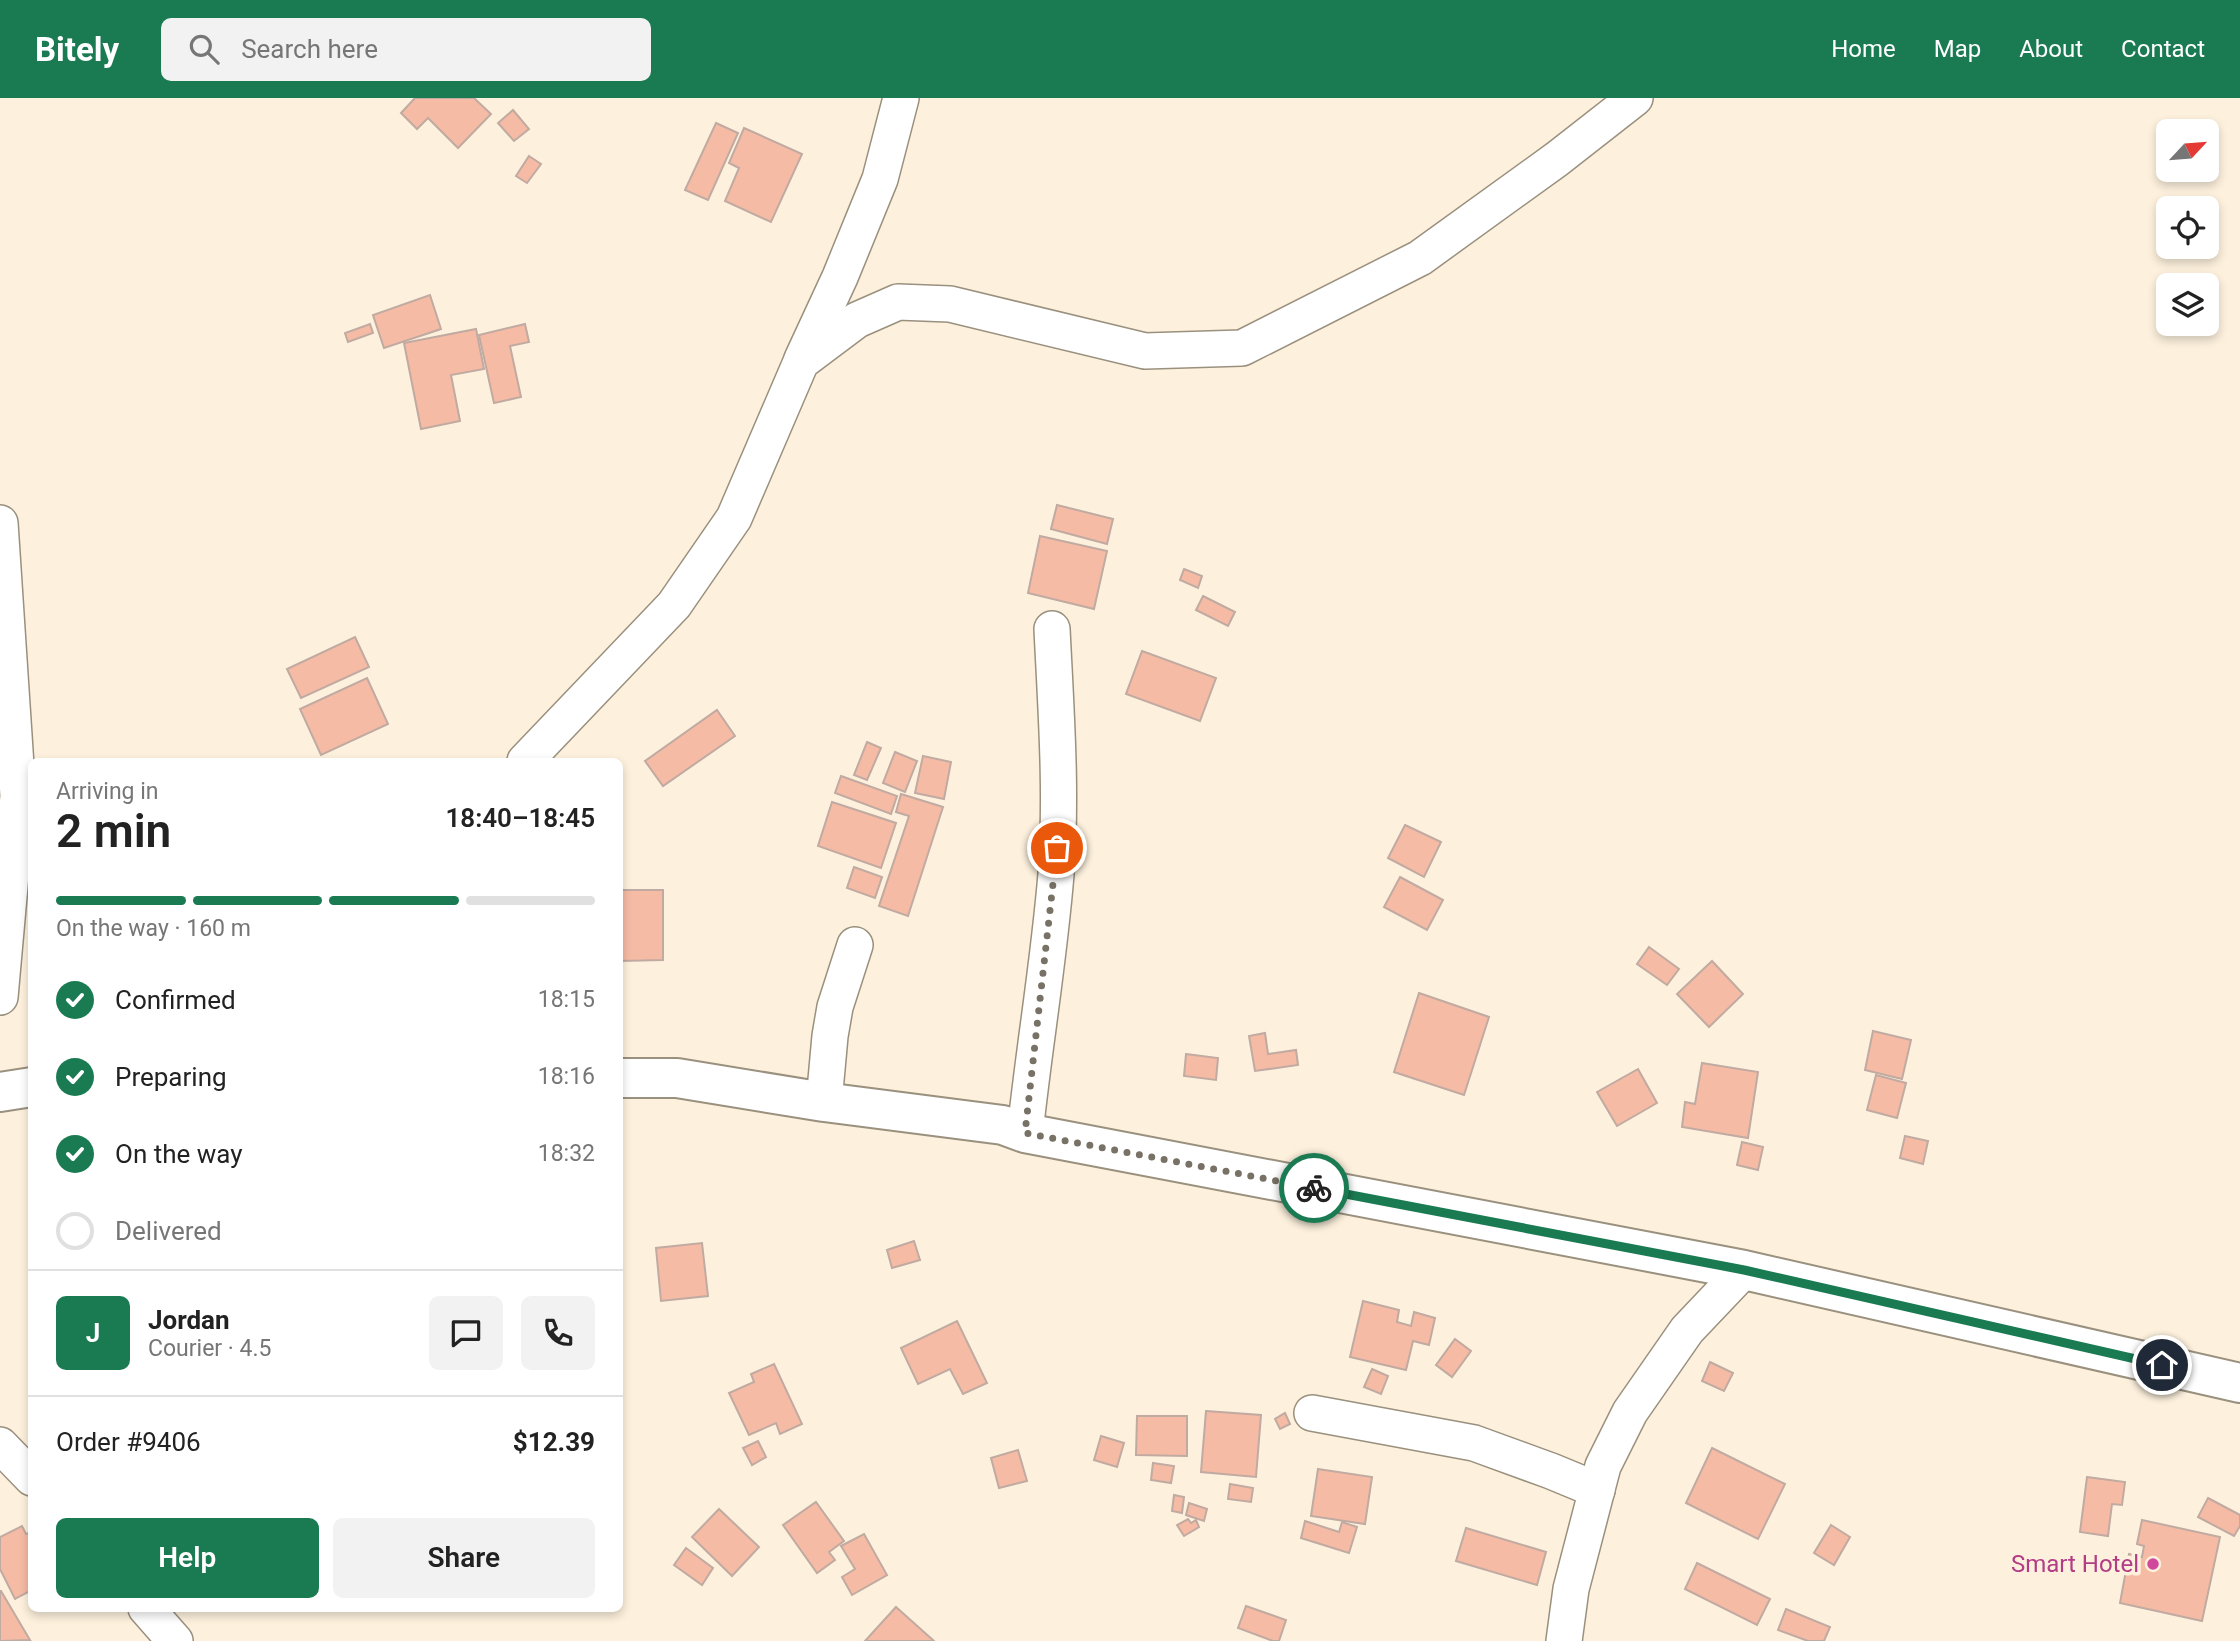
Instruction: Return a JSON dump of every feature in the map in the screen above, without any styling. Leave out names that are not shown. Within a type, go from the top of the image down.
[{"type":"highway","points":[[623,1078],[677,1078],[824,1102],[1003,1125],[1025,1133],[1744,1270],[2240,1383]]},
{"type":"highway","points":[[0,1092],[28,1088]]},
{"type":"street","points":[[528,758],[674,605],[734,518],[880,179],[901,98]]},
{"type":"street","points":[[801,362],[857,320],[898,302],[950,304],[1145,351],[1242,348],[1420,258],[1557,159],[1635,98]]},
{"type":"street","points":[[0,523],[18,796],[0,997]]},
{"type":"street","points":[[1025,1133],[1056,875],[1060,765],[1052,629]]},
{"type":"street","points":[[824,1102],[835,1007],[855,945]]},
{"type":"street","points":[[1564,1641],[1571,1589],[1603,1466],[1630,1412],[1687,1330],[1744,1270]]},
{"type":"street","points":[[1312,1413],[1474,1443],[1597,1490]]},
{"type":"street","points":[[0,1445],[28,1474]]},
{"type":"street","points":[[149,1612],[174,1641]]},
{"type":"building","points":[[415,98],[474,98],[491,114],[458,148],[428,118],[417,129],[401,113]]},
{"type":"building","points":[[513,110],[529,129],[514,141],[498,123]]},
{"type":"building","points":[[716,123],[738,133],[708,200],[685,190]]},
{"type":"building","points":[[744,128],[802,154],[771,222],[725,201],[739,168],[729,163]]},
{"type":"building","points":[[529,156],[541,164],[527,183],[516,176]]},
{"type":"building","points":[[430,295],[441,329],[384,348],[373,315]]},
{"type":"building","points":[[370,324],[373,333],[348,342],[345,333]]},
{"type":"building","points":[[525,324],[529,342],[510,346],[521,397],[494,403],[479,335]]},
{"type":"building","points":[[476,329],[484,369],[451,375],[460,421],[421,429],[404,343]]},
{"type":"building","points":[[1057,505],[1113,519],[1107,544],[1051,529]]},
{"type":"building","points":[[1040,536],[1107,551],[1094,609],[1028,593]]},
{"type":"building","points":[[1184,569],[1202,576],[1198,588],[1180,580]]},
{"type":"building","points":[[1203,596],[1235,612],[1228,626],[1196,610]]},
{"type":"building","points":[[355,637],[369,667],[301,698],[287,669]]},
{"type":"building","points":[[1142,651],[1216,678],[1200,721],[1126,694]]},
{"type":"building","points":[[367,678],[388,724],[321,755],[300,709]]},
{"type":"building","points":[[717,710],[735,736],[663,786],[645,761]]},
{"type":"building","points":[[867,742],[881,748],[867,780],[854,775]]},
{"type":"building","points":[[895,752],[917,761],[905,792],[883,783]]},
{"type":"building","points":[[923,756],[951,762],[944,799],[915,793]]},
{"type":"building","points":[[841,776],[897,796],[891,814],[835,793]]},
{"type":"building","points":[[901,794],[943,807],[908,916],[879,906],[909,816],[896,812]]},
{"type":"building","points":[[832,802],[896,823],[881,868],[818,846]]},
{"type":"building","points":[[1405,825],[1441,842],[1424,877],[1388,858]]},
{"type":"building","points":[[854,867],[882,877],[875,898],[847,888]]},
{"type":"building","points":[[1400,877],[1443,900],[1427,930],[1384,907]]},
{"type":"building","points":[[623,890],[663,890],[663,960],[623,961]]},
{"type":"building","points":[[1649,947],[1679,969],[1667,985],[1637,964]]},
{"type":"building","points":[[1712,961],[1743,994],[1709,1027],[1677,994]]},
{"type":"building","points":[[1419,993],[1489,1017],[1464,1095],[1394,1072]]},
{"type":"building","points":[[1873,1031],[1911,1040],[1902,1079],[1865,1070]]},
{"type":"building","points":[[1265,1033],[1268,1054],[1296,1050],[1298,1065],[1255,1071],[1249,1036]]},
{"type":"building","points":[[1186,1054],[1218,1058],[1216,1080],[1184,1076]]},
{"type":"building","points":[[1702,1063],[1758,1072],[1748,1138],[1682,1127],[1685,1102],[1695,1104]]},
{"type":"building","points":[[1638,1069],[1657,1103],[1617,1126],[1597,1092]]},
{"type":"building","points":[[1876,1075],[1906,1083],[1897,1118],[1867,1110]]},
{"type":"building","points":[[1905,1136],[1928,1141],[1923,1164],[1900,1158]]},
{"type":"building","points":[[1742,1142],[1763,1147],[1758,1170],[1737,1165]]},
{"type":"building","points":[[914,1241],[920,1260],[892,1268],[887,1250]]},
{"type":"building","points":[[702,1243],[708,1296],[661,1301],[656,1248]]},
{"type":"building","points":[[1363,1301],[1399,1310],[1397,1322],[1411,1326],[1414,1312],[1435,1318],[1429,1345],[1413,1341],[1406,1370],[1350,1357]]},
{"type":"building","points":[[957,1321],[987,1383],[963,1394],[950,1369],[918,1384],[901,1348]]},
{"type":"building","points":[[1455,1339],[1471,1351],[1452,1377],[1436,1365]]},
{"type":"building","points":[[1710,1362],[1733,1373],[1724,1391],[1702,1381]]},
{"type":"building","points":[[774,1364],[802,1424],[780,1434],[776,1423],[749,1435],[729,1393],[754,1382],[751,1374]]},
{"type":"building","points":[[1372,1369],[1388,1376],[1381,1394],[1364,1387]]},
{"type":"building","points":[[1206,1411],[1261,1415],[1256,1477],[1201,1472]]},
{"type":"building","points":[[1285,1413],[1290,1424],[1280,1429],[1275,1419]]},
{"type":"building","points":[[1137,1416],[1187,1416],[1187,1456],[1136,1455]]},
{"type":"building","points":[[1101,1436],[1124,1443],[1117,1467],[1094,1460]]},
{"type":"building","points":[[758,1441],[766,1457],[752,1465],[743,1448]]},
{"type":"building","points":[[1712,1448],[1785,1484],[1758,1539],[1686,1503]]},
{"type":"building","points":[[1018,1450],[1027,1481],[999,1488],[991,1458]]},
{"type":"building","points":[[1153,1463],[1174,1466],[1171,1483],[1151,1480]]},
{"type":"building","points":[[1318,1469],[1372,1477],[1365,1524],[1311,1516]]},
{"type":"building","points":[[2087,1477],[2125,1482],[2122,1505],[2112,1504],[2108,1536],[2080,1532]]},
{"type":"building","points":[[1230,1484],[1253,1488],[1251,1502],[1228,1499]]},
{"type":"building","points":[[1174,1495],[1184,1497],[1182,1513],[1172,1511]]},
{"type":"building","points":[[2208,1498],[2240,1515],[2240,1526],[2234,1536],[2198,1517]]},
{"type":"building","points":[[816,1502],[844,1541],[829,1552],[835,1560],[817,1573],[783,1525]]},
{"type":"building","points":[[1189,1503],[1207,1509],[1204,1521],[1186,1515]]},
{"type":"building","points":[[719,1509],[759,1547],[732,1576],[692,1537]]},
{"type":"building","points":[[1188,1519],[1191,1523],[1196,1520],[1199,1527],[1184,1536],[1177,1525]]},
{"type":"building","points":[[2142,1520],[2220,1537],[2202,1621],[2120,1603],[2129,1554],[2142,1557],[2144,1546],[2137,1544]]},
{"type":"building","points":[[1305,1521],[1339,1532],[1342,1522],[1357,1527],[1349,1553],[1301,1538]]},
{"type":"building","points":[[1831,1525],[1850,1537],[1834,1565],[1814,1553]]},
{"type":"building","points":[[22,1526],[28,1533],[28,1592],[15,1599],[0,1569],[0,1537]]},
{"type":"building","points":[[1466,1528],[1546,1552],[1537,1585],[1456,1561]]},
{"type":"building","points":[[864,1534],[887,1575],[852,1595],[842,1577],[855,1569],[841,1546]]},
{"type":"building","points":[[686,1548],[713,1568],[702,1585],[674,1565]]},
{"type":"building","points":[[1697,1563],[1770,1599],[1757,1625],[1685,1589]]},
{"type":"building","points":[[1,1591],[30,1640],[0,1641]]},
{"type":"building","points":[[1246,1606],[1286,1620],[1279,1641],[1238,1628]]},
{"type":"building","points":[[896,1607],[934,1641],[865,1641]]},
{"type":"building","points":[[1786,1609],[1830,1627],[1824,1641],[1808,1641],[1778,1630]]},
{"type":"way so far","points":[[1057,848],[1025,1133],[1314,1188]]},
{"type":"place","name":"Smart Hotel","points":[[2153,1564]]},
{"type":"route","points":[[1314,1188],[1744,1270],[2162,1365]]}]
